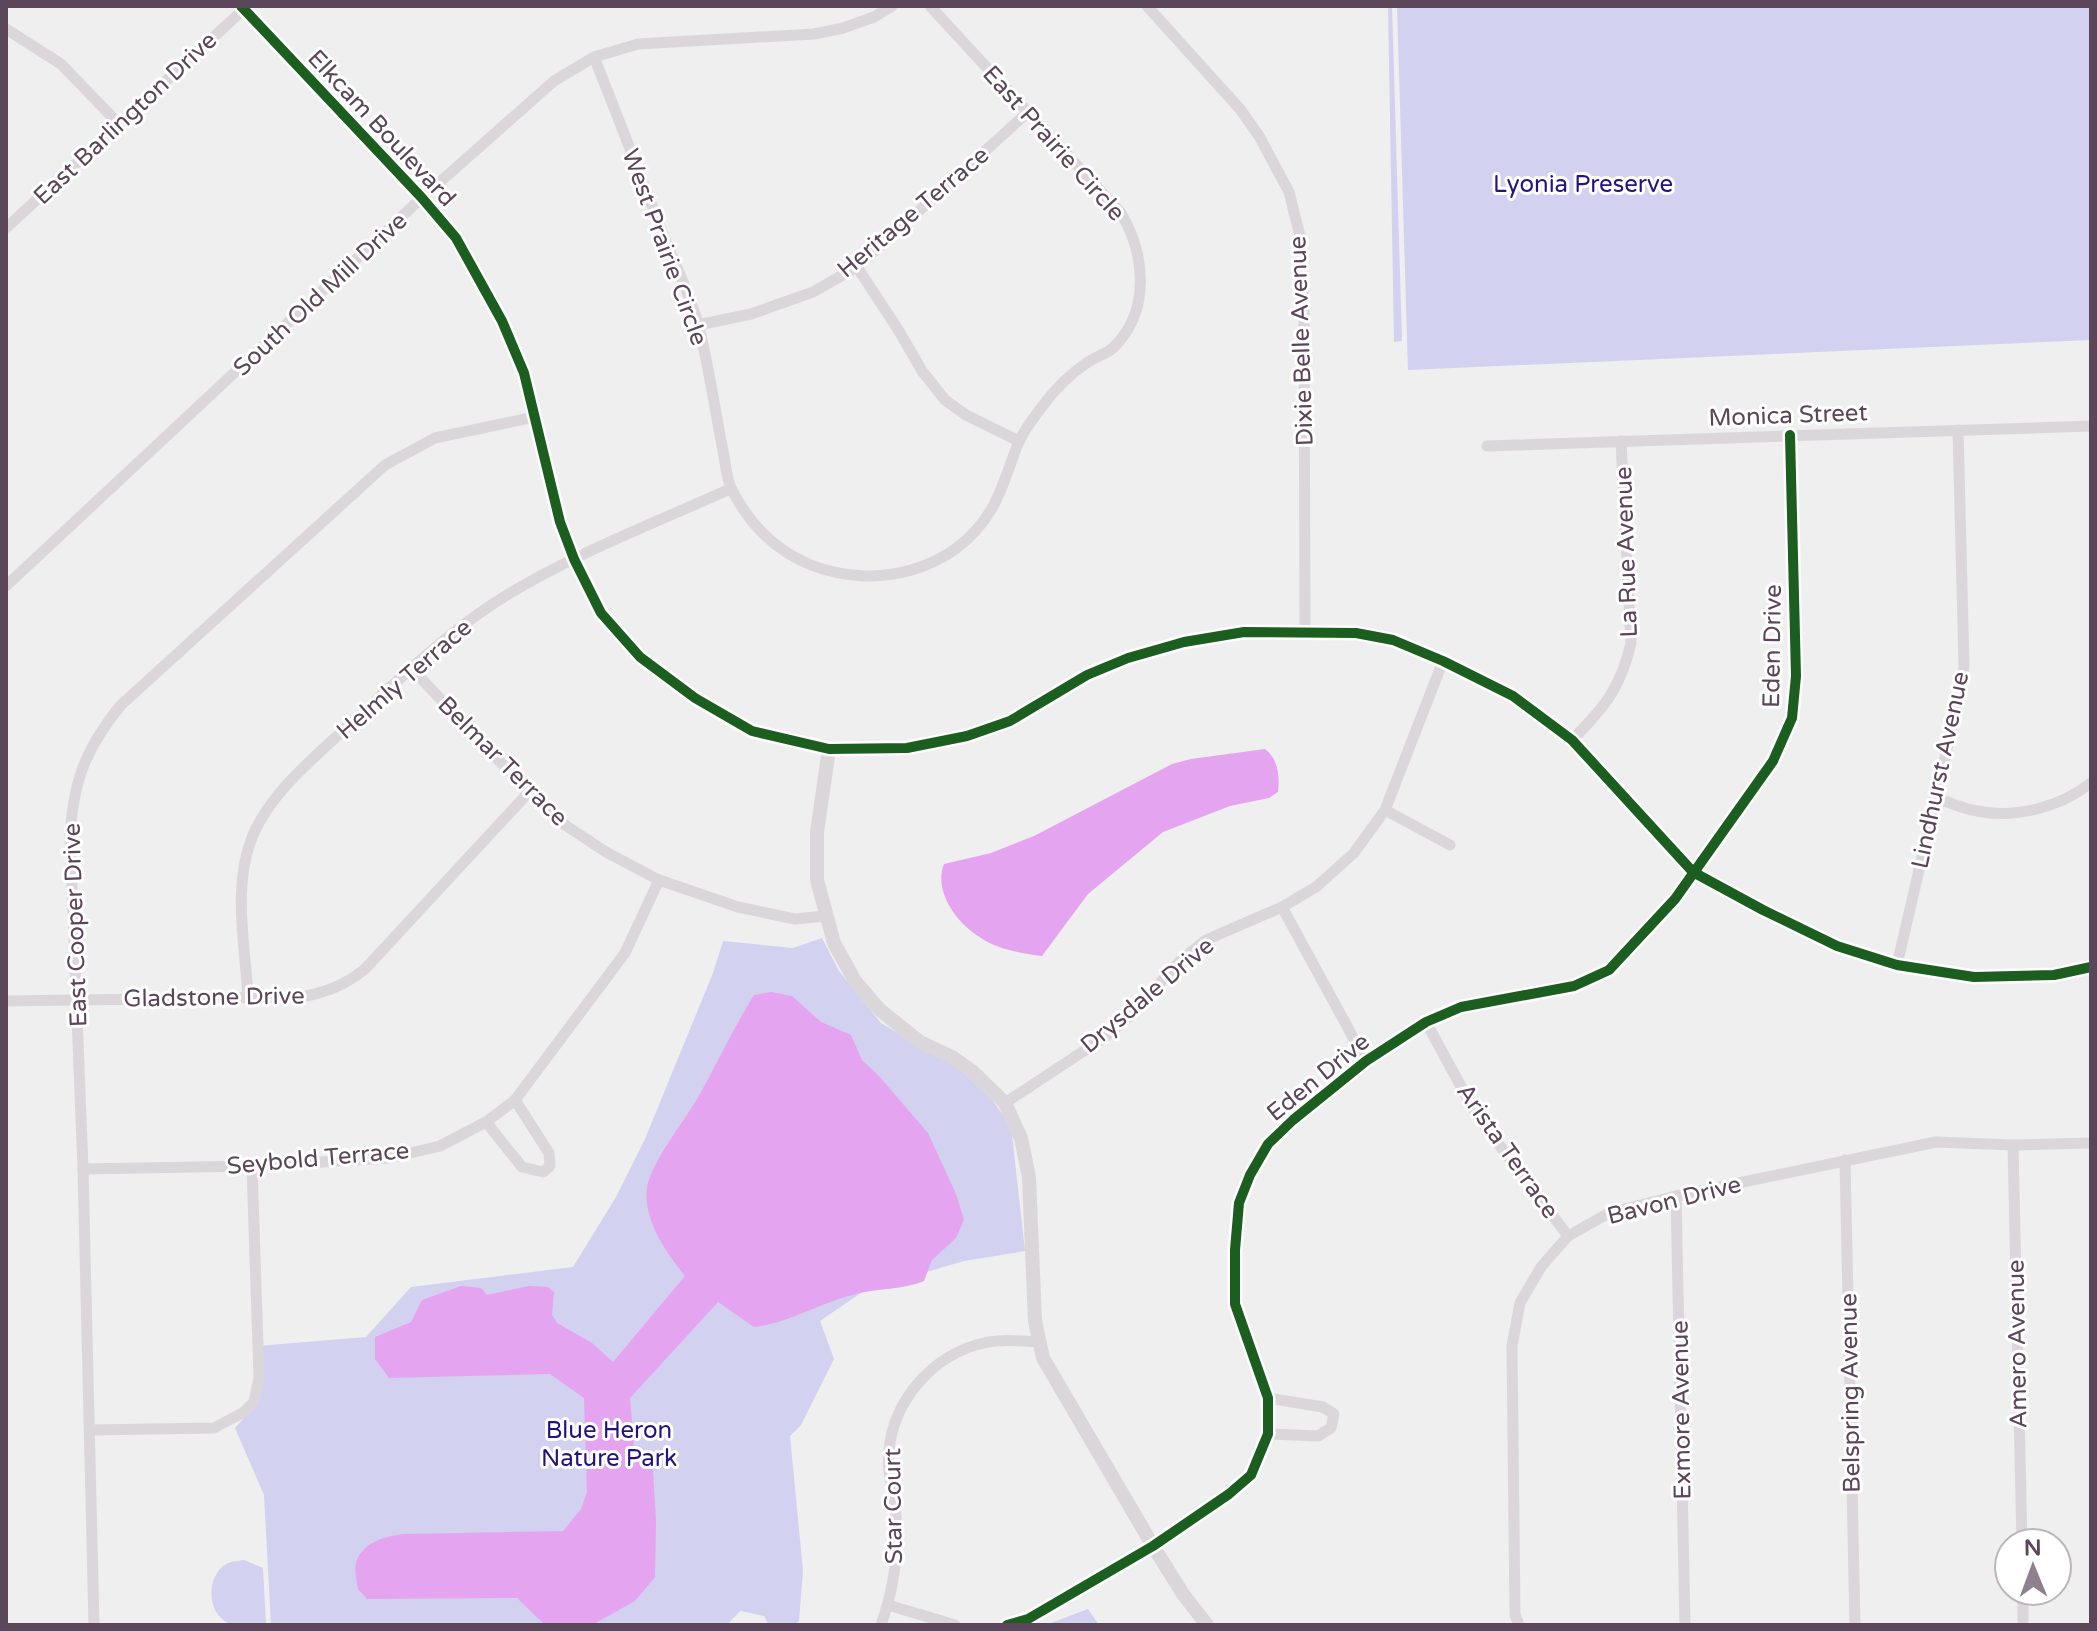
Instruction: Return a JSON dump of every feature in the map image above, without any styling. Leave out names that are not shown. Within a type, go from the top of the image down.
[{"type":"street","name":"South Old Mill Drive","points":[[6,586],[422,198],[554,81],[594,57],[638,44],[814,34],[874,17],[892,6]]},
{"type":"street","name":"East Prairie Circle","points":[[730,489],[752,522],[778,546],[808,564],[864,576],[909,571],[930,565],[959,549],[975,531],[991,511],[1019,441],[1058,387],[1089,361],[1112,350],[1135,313],[1141,287],[1141,260],[1133,234],[1121,213],[930,6]]},
{"type":"street","name":"Dixie Belle Avenue","points":[[1147,6],[1240,109],[1259,136],[1289,192],[1300,236],[1304,314],[1305,631]]},
{"type":"street","name":"Elkcam Boulevard","points":[[242,8],[456,238],[502,321],[524,373],[560,522],[574,559],[601,613],[640,657],[684,690],[752,731],[829,749],[907,748],[967,736],[1010,721],[1087,675],[1128,658],[1184,642],[1244,632],[1356,633],[1393,640],[1513,696],[1572,740],[1693,872],[1837,946],[1897,965],[1974,977],[2054,975],[2091,967]]},
{"type":"street","name":"East Barlington Drive","points":[[6,228],[242,8]]},
{"type":"street","points":[[6,29],[61,64],[118,123]]},
{"type":"street","name":"West Prairie Circle","points":[[594,57],[698,325],[730,489]]},
{"type":"street","name":"Heritage Terrace","points":[[698,325],[751,314],[813,292],[857,267],[1028,112]]},
{"type":"street","points":[[857,267],[922,371],[945,400],[966,415],[1019,441]]},
{"type":"street","name":"East Cooper Drive","points":[[94,1625],[83,1169],[70,837],[72,802],[85,759],[100,731],[121,705],[385,465],[435,438],[534,417]]},
{"type":"street","name":"Monica Street","points":[[1487,446],[2091,426]]},
{"type":"street","name":"Lindhurst Avenue","points":[[1897,965],[1964,666],[1958,430]]},
{"type":"street","name":"Eden Drive","points":[[1007,1625],[1028,1619],[1153,1546],[1229,1494],[1251,1475],[1268,1434],[1268,1398],[1235,1304],[1235,1250],[1239,1203],[1250,1175],[1268,1144],[1366,1061],[1426,1022],[1461,1007],[1574,986],[1609,970],[1675,899],[1773,761],[1792,718],[1796,676],[1790,435]]},
{"type":"street","name":"La Rue Avenue","points":[[1572,740],[1606,705],[1625,670],[1631,643],[1621,441]]},
{"type":"street","name":"Helmly Terrace","points":[[248,996],[241,881],[253,834],[276,798],[307,764],[465,624],[512,592],[574,559],[730,489]]},
{"type":"street","name":"Drysdale Drive","points":[[1005,1103],[1105,1037],[1131,1015],[1180,961],[1206,940],[1282,907],[1316,887],[1354,853],[1385,810],[1443,661]]},
{"type":"street","name":"Belmar Terrace","points":[[412,669],[529,792],[565,825],[606,852],[659,880],[738,907],[795,919],[825,916]]},
{"type":"street","points":[[829,749],[817,832],[817,880],[834,943],[848,968],[880,1010],[920,1042],[952,1057],[972,1071],[1005,1103],[1021,1138],[1029,1177],[1035,1321],[1043,1358],[1153,1546],[1207,1625]]},
{"type":"street","points":[[1934,797],[1977,812],[2017,813],[2048,806],[2091,783]]},
{"type":"street","name":"Gladstone Drive","points":[[6,1001],[302,997],[329,991],[365,969],[529,792]]},
{"type":"street","points":[[1385,810],[1450,845]]},
{"type":"street","name":"Seybold Terrace","points":[[83,1169],[252,1166],[389,1158],[440,1146],[486,1122],[515,1100],[625,953],[659,880]]},
{"type":"street","points":[[1282,907],[1366,1061]]},
{"type":"street","name":"Arista Terrace","points":[[1426,1022],[1476,1114],[1568,1236]]},
{"type":"street","points":[[486,1122],[522,1167],[543,1172],[550,1166],[549,1153],[515,1100]]},
{"type":"street","name":"Bavon Drive","points":[[1519,1625],[1515,1615],[1512,1346],[1520,1303],[1541,1267],[1568,1236],[1609,1213],[1936,1142],[2013,1145],[2091,1143]]},
{"type":"street","name":"Amero Avenue","points":[[2013,1145],[2022,1527]]},
{"type":"street","name":"Belspring Avenue","points":[[1845,1160],[1855,1625]]},
{"type":"street","points":[[90,1430],[214,1428],[244,1412],[254,1402],[259,1377],[252,1166]]},
{"type":"street","name":"Exmore Avenue","points":[[1676,1196],[1685,1625]]},
{"type":"street","name":"Star Court","points":[[881,1625],[888,1605],[897,1554],[889,1450],[897,1416],[915,1385],[948,1357],[983,1343],[1013,1340],[1039,1342]]},
{"type":"street","points":[[1268,1398],[1323,1407],[1334,1414],[1331,1428],[1318,1436],[1268,1434]]},
{"type":"street","points":[[888,1605],[955,1625]]},
{"type":"green space","points":[[1388,6],[1392,6],[1402,341],[1394,342]]},
{"type":"green space","name":"Lyonia Preserve","points":[[1397,6],[2091,6],[2091,340],[1408,370]]},
{"type":"green space","name":"Blue Heron Nature Park","points":[[822,938],[839,971],[881,1023],[962,1071],[993,1101],[1011,1126],[1025,1251],[964,1261],[865,1290],[820,1321],[834,1359],[801,1425],[790,1436],[803,1571],[799,1621],[794,1625],[769,1625],[764,1616],[740,1611],[727,1625],[271,1625],[264,1495],[235,1428],[258,1402],[258,1346],[366,1337],[411,1287],[573,1267],[616,1197],[645,1139],[713,973],[723,941],[793,948]]},
{"type":"green space","points":[[244,1560],[263,1568],[266,1625],[234,1625],[218,1615],[214,1607],[212,1588],[219,1570],[228,1563]]},
{"type":"green space","points":[[1088,1609],[1099,1625],[1046,1625]]},
{"type":"shaded area","points":[[1265,749],[1277,768],[1278,792],[1269,798],[1230,806],[1163,832],[1088,894],[1042,956],[988,942],[972,932],[949,906],[942,885],[944,864],[991,853],[1034,836],[1172,764]]},
{"type":"shaded area","points":[[771,992],[792,996],[821,1022],[851,1035],[862,1060],[928,1133],[956,1194],[964,1220],[956,1238],[932,1260],[924,1281],[843,1298],[767,1325],[754,1327],[718,1302],[630,1398],[634,1448],[638,1454],[652,1456],[656,1520],[655,1577],[635,1601],[592,1625],[545,1625],[517,1598],[367,1599],[358,1589],[355,1566],[364,1550],[376,1541],[404,1534],[563,1531],[581,1509],[587,1492],[584,1398],[550,1374],[389,1378],[375,1359],[375,1337],[411,1322],[422,1300],[461,1286],[481,1288],[487,1295],[529,1286],[548,1287],[554,1292],[552,1315],[557,1323],[592,1343],[613,1362],[685,1276],[652,1224],[647,1188],[655,1165],[701,1092],[754,995]]},
{"type":"cycle path","points":[[241,6],[456,238],[502,321],[524,373],[560,522],[574,559],[601,613],[640,657],[695,698],[752,731],[829,749],[907,748],[967,736],[1010,721],[1087,675],[1128,658],[1184,642],[1244,632],[1356,633],[1393,640],[1513,696],[1572,740],[1693,872],[1837,946],[1897,965],[1974,977],[2054,975],[2091,967]]},
{"type":"cycle path","points":[[1007,1625],[1028,1619],[1153,1546],[1229,1494],[1251,1475],[1268,1434],[1268,1398],[1235,1304],[1235,1250],[1239,1203],[1250,1175],[1268,1144],[1366,1061],[1426,1022],[1461,1007],[1574,986],[1609,970],[1675,899],[1773,761],[1792,718],[1796,676],[1790,435]]}]
